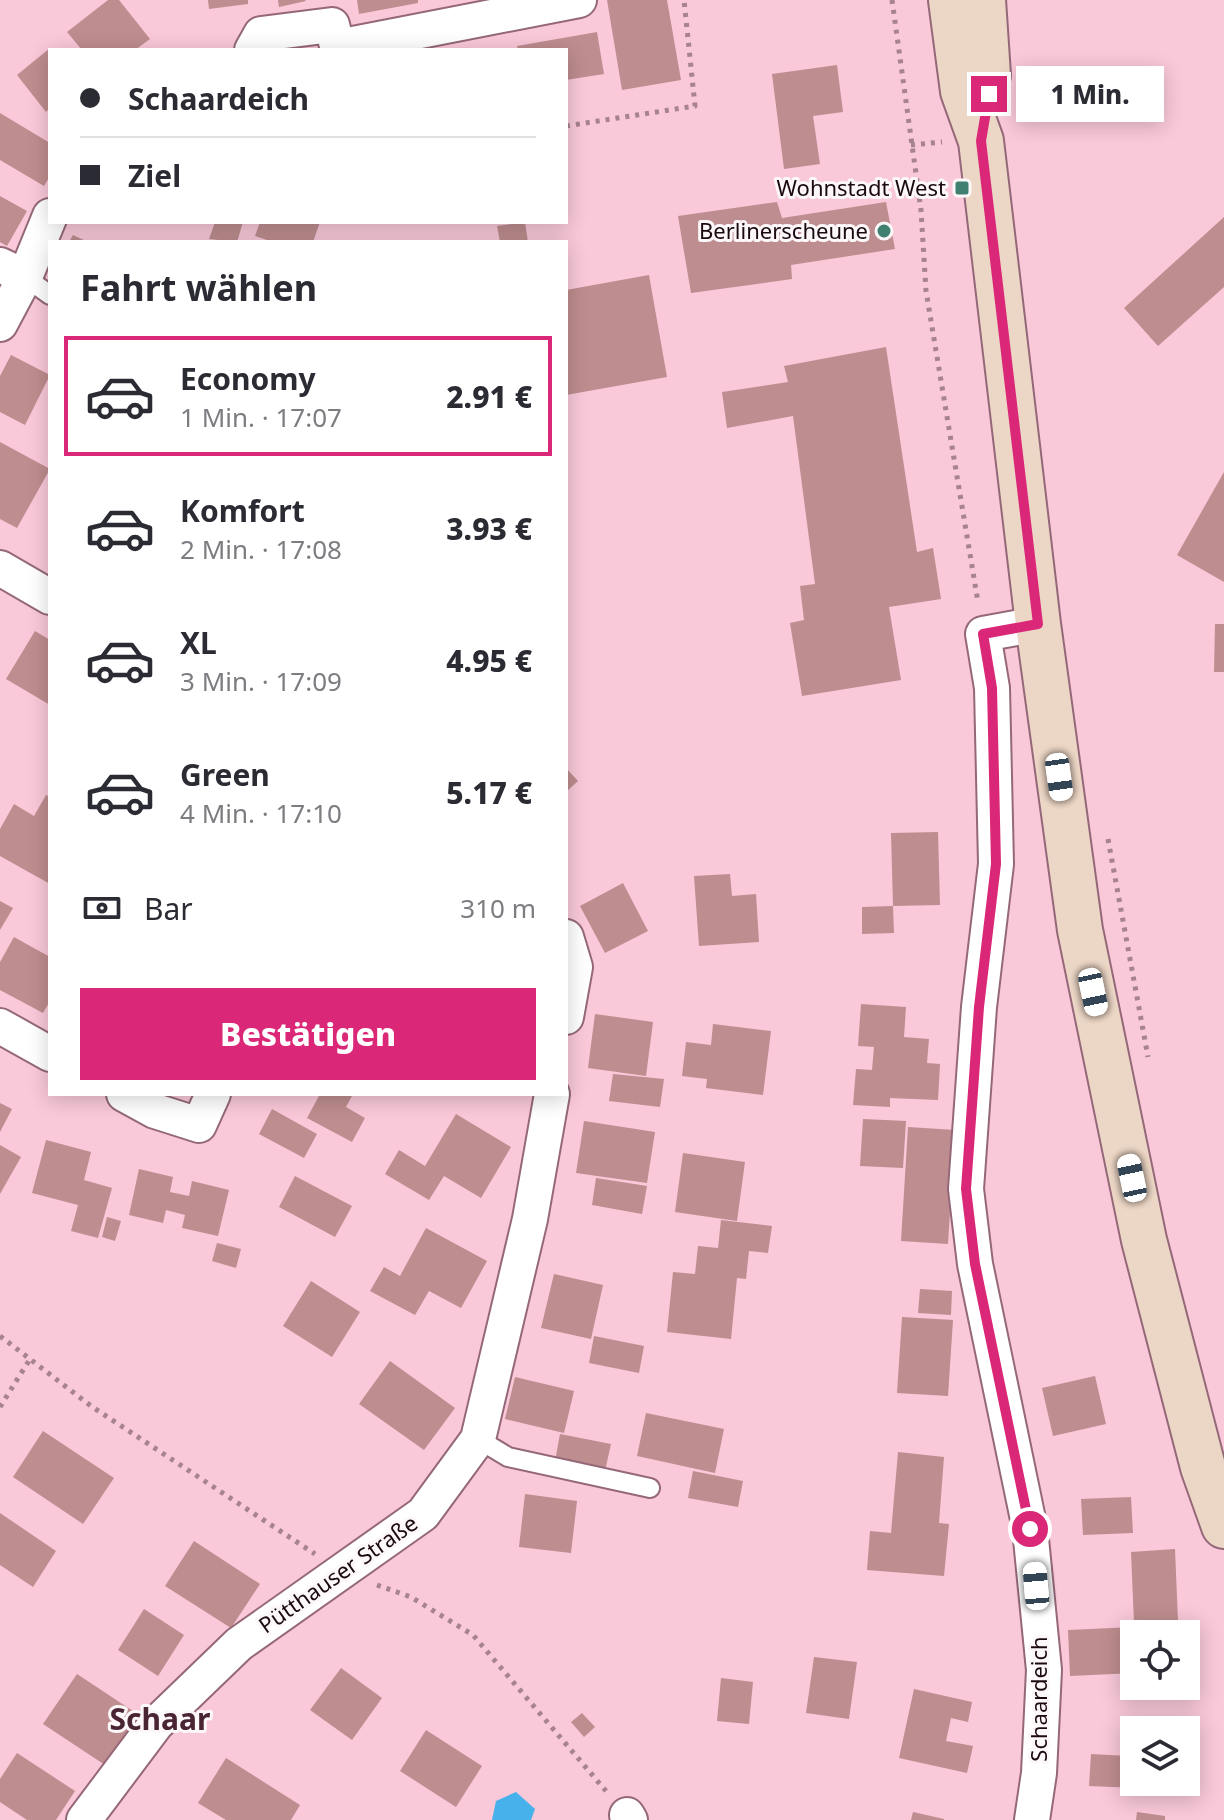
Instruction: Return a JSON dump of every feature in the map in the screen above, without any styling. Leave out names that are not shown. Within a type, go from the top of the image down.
[{"type":"main road","points":[[951,0],[963,91],[981,141],[1038,624],[1090,977],[1144,1240],[1203,1467],[1224,1526]]},
{"type":"main road","points":[[981,141],[989,94],[983,0]]},
{"type":"street","points":[[253,48],[261,34],[332,25],[338,48],[579,0]]},
{"type":"street","points":[[0,324],[25,279],[48,221]]},
{"type":"street","points":[[0,568],[48,596]]},
{"type":"street","points":[[983,634],[1038,624]]},
{"type":"street","name":"Schaardeich","points":[[983,634],[992,688],[996,864],[979,1007],[966,1189],[975,1264],[1030,1529],[1044,1670],[1039,1773],[1032,1820]]},
{"type":"street","points":[[568,944],[575,967],[568,1006]]},
{"type":"street","points":[[0,1026],[48,1053]]},
{"type":"street","points":[[128,1096],[155,1111],[199,1125],[212,1096]]},
{"type":"street","name":"Pütthauser Straße","points":[[84,1820],[156,1724],[239,1644],[423,1514],[478,1439],[530,1219],[552,1096]]},
{"type":"lane","points":[[478,1439],[508,1457],[650,1488]]},
{"type":"path","points":[[568,126],[695,106],[684,0]]},
{"type":"path","points":[[892,0],[921,210],[926,291],[983,634]]},
{"type":"path","points":[[1108,837],[1150,1071]]},
{"type":"path","points":[[0,1407],[30,1359]]},
{"type":"water","points":[[516,1792],[535,1809],[531,1820],[492,1820],[496,1801]]},
{"type":"building","points":[[108,0],[119,0],[150,39],[138,48],[80,48],[67,32]]},
{"type":"building","points":[[208,0],[248,0],[248,4],[209,9]]},
{"type":"building","points":[[278,0],[305,0],[306,1],[279,7]]},
{"type":"building","points":[[357,0],[418,0],[418,3],[359,14]]},
{"type":"building","points":[[607,0],[667,0],[681,80],[622,90]]},
{"type":"building","points":[[597,32],[604,74],[568,80],[568,48],[517,46]]},
{"type":"building","points":[[48,50],[46,112],[17,75]]},
{"type":"building","points":[[837,65],[843,112],[813,116],[820,164],[784,169],[772,74]]},
{"type":"building","points":[[0,113],[48,142],[48,179],[44,186],[0,160]]},
{"type":"building","points":[[0,196],[27,211],[7,246],[0,242]]},
{"type":"building","points":[[777,202],[782,218],[886,202],[895,249],[791,265],[792,279],[691,293],[678,216]]},
{"type":"building","points":[[1224,217],[1224,287],[1158,346],[1124,308]]},
{"type":"building","points":[[214,224],[242,224],[238,240],[209,239]]},
{"type":"building","points":[[259,224],[319,224],[314,240],[267,240],[255,236]]},
{"type":"building","points":[[525,224],[528,240],[500,240],[497,226]]},
{"type":"building","points":[[649,275],[667,377],[568,395],[568,290]]},
{"type":"building","points":[[886,347],[917,552],[933,548],[941,599],[889,607],[901,680],[802,696],[790,623],[804,620],[800,586],[815,584],[793,416],[727,428],[722,392],[788,382],[784,366]]},
{"type":"building","points":[[11,355],[48,374],[25,425],[0,412],[0,376]]},
{"type":"building","points":[[0,442],[48,468],[48,473],[17,528],[0,519]]},
{"type":"building","points":[[1224,472],[1224,582],[1177,555]]},
{"type":"building","points":[[1215,624],[1224,624],[1224,672],[1214,672]]},
{"type":"building","points":[[35,631],[48,639],[48,704],[6,679]]},
{"type":"building","points":[[568,770],[578,781],[568,790]]},
{"type":"building","points":[[48,796],[48,883],[0,856],[0,829],[14,804],[34,816]]},
{"type":"building","points":[[938,832],[940,905],[893,906],[891,833]]},
{"type":"building","points":[[730,874],[732,896],[756,894],[759,942],[699,946],[694,876]]},
{"type":"building","points":[[623,883],[648,931],[605,953],[580,906]]},
{"type":"building","points":[[0,901],[13,908],[0,930]]},
{"type":"building","points":[[893,906],[894,933],[862,934],[862,907]]},
{"type":"building","points":[[14,937],[48,956],[48,1004],[43,1013],[0,990],[0,962]]},
{"type":"building","points":[[861,1004],[906,1007],[904,1037],[929,1039],[927,1063],[940,1064],[938,1100],[890,1098],[890,1107],[853,1105],[856,1069],[872,1070],[874,1047],[858,1046]]},
{"type":"building","points":[[595,1014],[653,1022],[646,1076],[588,1068]]},
{"type":"building","points":[[713,1024],[771,1031],[763,1095],[706,1088],[707,1079],[682,1076],[686,1042],[711,1045]]},
{"type":"building","points":[[613,1074],[664,1079],[660,1107],[609,1101]]},
{"type":"building","points":[[319,1096],[352,1096],[346,1107],[365,1118],[352,1142],[307,1118]]},
{"type":"building","points":[[0,1103],[12,1109],[0,1132]]},
{"type":"building","points":[[272,1109],[317,1134],[304,1158],[259,1134]]},
{"type":"building","points":[[456,1114],[511,1147],[481,1198],[444,1176],[429,1200],[385,1174],[399,1150],[425,1166]]},
{"type":"building","points":[[863,1119],[906,1121],[903,1168],[860,1166]]},
{"type":"building","points":[[584,1121],[655,1132],[647,1183],[576,1173]]},
{"type":"building","points":[[908,1127],[955,1130],[948,1244],[901,1241]]},
{"type":"building","points":[[46,1140],[91,1152],[84,1180],[112,1188],[98,1238],[71,1231],[78,1205],[32,1193]]},
{"type":"building","points":[[0,1145],[21,1157],[0,1194]]},
{"type":"building","points":[[683,1153],[745,1162],[737,1221],[675,1212]]},
{"type":"building","points":[[139,1169],[173,1177],[170,1192],[189,1196],[192,1181],[229,1190],[218,1236],[182,1228],[185,1215],[166,1210],[163,1223],[129,1215]]},
{"type":"building","points":[[295,1176],[352,1206],[335,1237],[279,1207]]},
{"type":"building","points":[[596,1178],[647,1186],[642,1214],[592,1205]]},
{"type":"building","points":[[107,1217],[121,1221],[115,1241],[102,1237]]},
{"type":"building","points":[[721,1220],[772,1226],[768,1253],[749,1251],[746,1279],[737,1278],[731,1339],[667,1332],[673,1272],[695,1274],[698,1246],[718,1248]]},
{"type":"building","points":[[426,1228],[487,1261],[461,1308],[429,1291],[415,1315],[370,1291],[384,1267],[400,1276]]},
{"type":"building","points":[[217,1243],[241,1249],[236,1268],[212,1261]]},
{"type":"building","points":[[554,1274],[603,1285],[591,1339],[541,1328]]},
{"type":"building","points":[[311,1281],[360,1312],[332,1357],[283,1326]]},
{"type":"building","points":[[920,1289],[952,1291],[951,1315],[918,1313]]},
{"type":"building","points":[[902,1317],[953,1320],[948,1396],[897,1393]]},
{"type":"building","points":[[594,1336],[644,1346],[639,1373],[589,1363]]},
{"type":"building","points":[[390,1361],[455,1408],[424,1450],[359,1404]]},
{"type":"building","points":[[1095,1376],[1106,1424],[1053,1436],[1042,1388]]},
{"type":"building","points":[[515,1377],[574,1391],[564,1433],[505,1419]]},
{"type":"building","points":[[646,1413],[724,1429],[715,1473],[637,1456]]},
{"type":"building","points":[[43,1431],[114,1478],[83,1524],[13,1477]]},
{"type":"building","points":[[560,1434],[611,1444],[605,1471],[555,1461]]},
{"type":"building","points":[[898,1452],[944,1457],[939,1523],[949,1524],[944,1576],[867,1570],[870,1531],[891,1533]]},
{"type":"building","points":[[693,1471],[743,1481],[738,1507],[688,1498]]},
{"type":"building","points":[[525,1494],[577,1501],[571,1553],[519,1547]]},
{"type":"building","points":[[1131,1497],[1133,1533],[1083,1535],[1081,1499]]},
{"type":"building","points":[[0,1513],[56,1551],[33,1587],[0,1565]]},
{"type":"building","points":[[194,1541],[260,1584],[231,1628],[165,1586]]},
{"type":"building","points":[[1175,1549],[1178,1620],[1134,1620],[1131,1552]]},
{"type":"building","points":[[144,1609],[184,1635],[158,1676],[118,1650]]},
{"type":"building","points":[[1120,1628],[1120,1674],[1070,1676],[1068,1630]]},
{"type":"building","points":[[814,1657],[857,1662],[849,1719],[806,1713]]},
{"type":"building","points":[[341,1668],[382,1698],[352,1740],[310,1710]]},
{"type":"building","points":[[77,1674],[139,1715],[105,1765],[43,1724]]},
{"type":"building","points":[[721,1678],[753,1682],[749,1724],[717,1721]]},
{"type":"building","points":[[914,1689],[972,1702],[968,1722],[951,1718],[946,1741],[973,1746],[967,1773],[899,1758]]},
{"type":"building","points":[[582,1713],[595,1727],[584,1737],[571,1722]]},
{"type":"building","points":[[426,1730],[482,1766],[456,1807],[400,1771]]},
{"type":"building","points":[[17,1753],[75,1791],[56,1820],[27,1820],[0,1802],[0,1779]]},
{"type":"building","points":[[1091,1754],[1120,1756],[1120,1787],[1089,1786]]},
{"type":"building","points":[[226,1758],[300,1805],[291,1820],[226,1820],[198,1803]]},
{"type":"building","points":[[913,1812],[944,1819],[944,1820],[911,1820]]},
{"type":"building","points":[[1137,1812],[1165,1816],[1165,1820],[1136,1820]]},
{"type":"place","name":"Wohnstadt West","points":[[962,188]]},
{"type":"place","name":"Berlinerscheune","points":[[884,231]]},
{"type":"district","name":"Schaar","points":[[160,1720]]},
{"type":"route","points":[[989,94],[981,141],[1038,624],[983,634],[992,688],[996,864],[979,1007],[966,1189],[975,1264],[1030,1529]]}]
